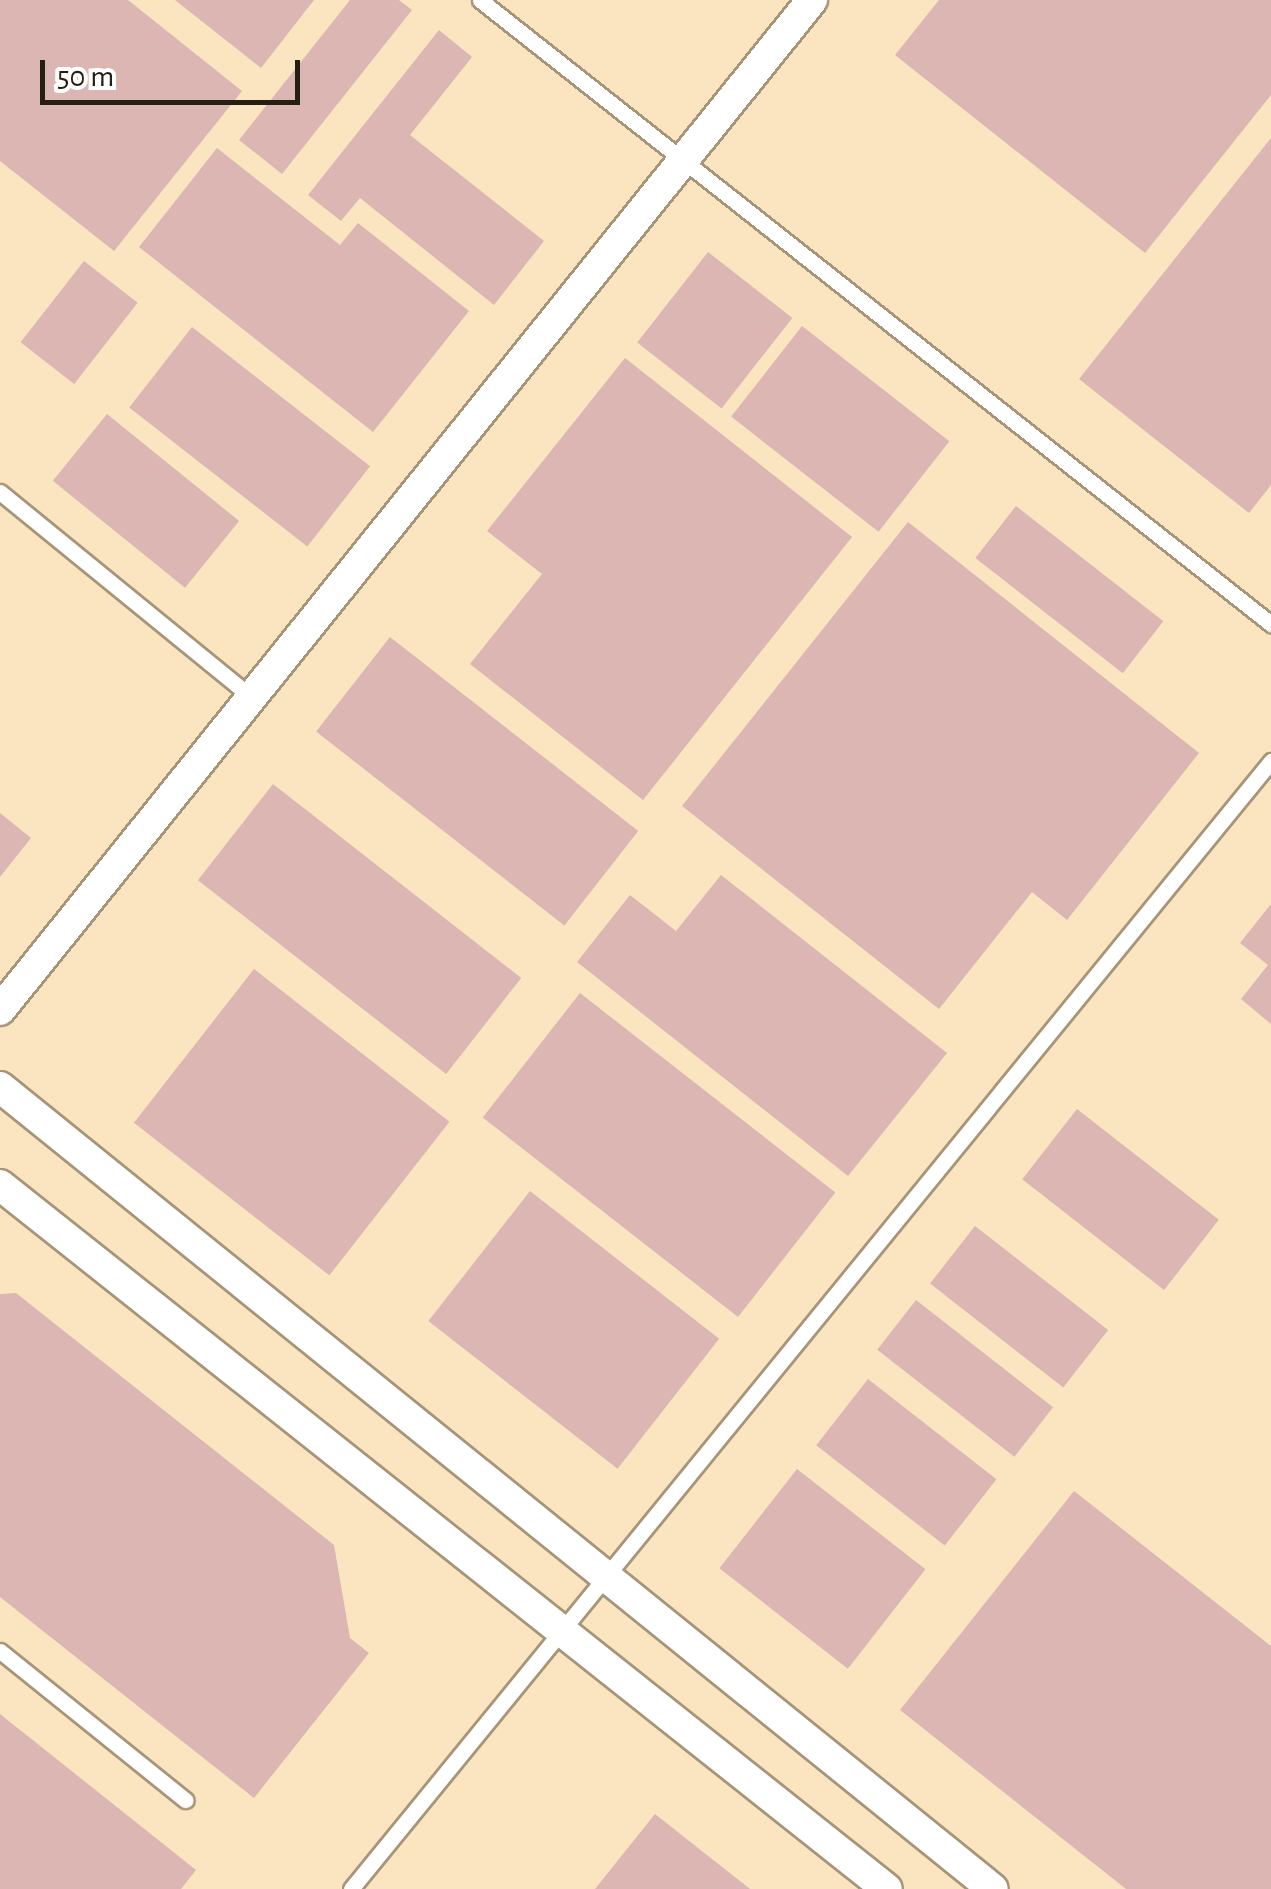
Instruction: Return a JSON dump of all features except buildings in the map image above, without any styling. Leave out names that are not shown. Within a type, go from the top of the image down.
[{"type":"street","points":[[0,1010],[812,0]]},
{"type":"street","points":[[0,1087],[993,1889]]},
{"type":"street","points":[[0,1185],[887,1889]]},
{"type":"lane","points":[[480,0],[1271,624]]},
{"type":"lane","points":[[0,492],[252,697]]},
{"type":"lane","points":[[351,1889],[610,1578],[1271,761]]},
{"type":"lane","points":[[0,1651],[185,1800]]},
{"type":"shaded area","points":[[0,0],[1271,0],[1271,1889],[0,1889]]}]
